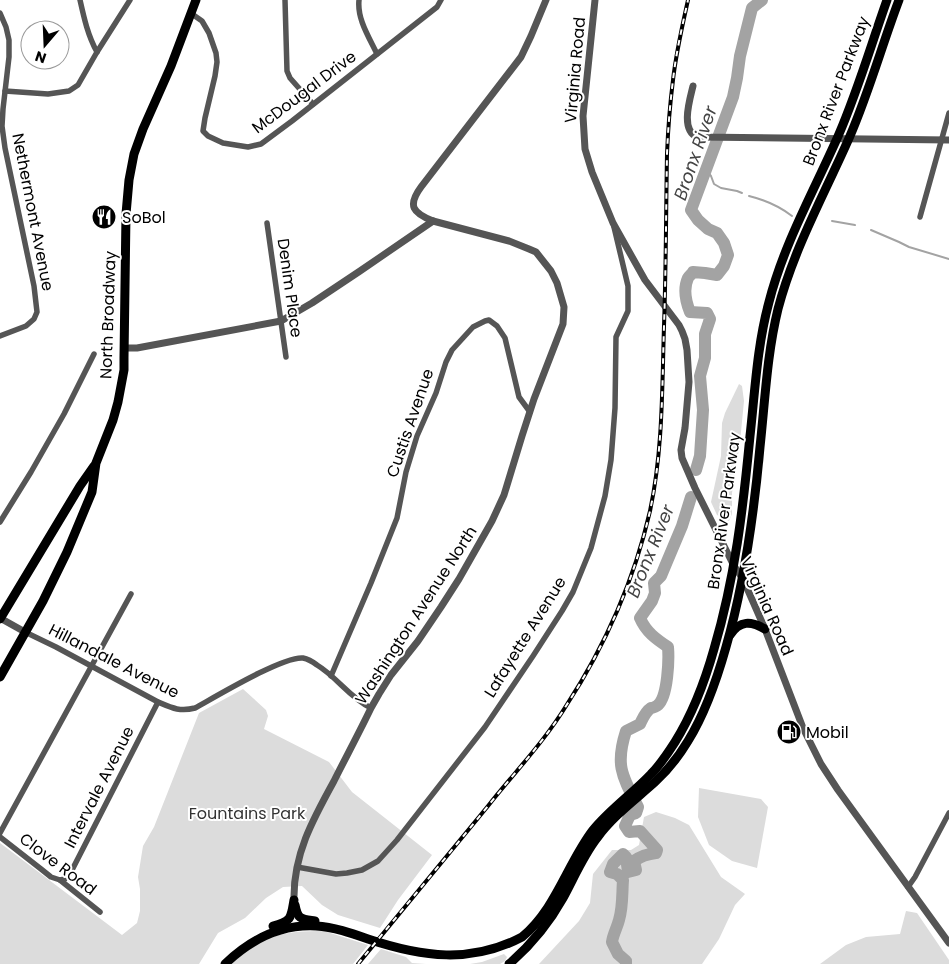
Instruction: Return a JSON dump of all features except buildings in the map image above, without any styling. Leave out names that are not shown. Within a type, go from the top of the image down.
[{"type":"main road","name":"North Broadway","points":[[0,677],[43,601],[67,552],[92,492],[96,463],[113,420],[124,370],[126,214],[127,193],[132,165],[143,129],[172,66],[196,0]]},
{"type":"main road","name":"Bronx River Parkway","points":[[642,788],[674,745],[686,724],[709,667],[718,638],[734,566],[743,508],[758,361],[766,313],[776,277],[787,248],[857,89],[887,0]]},
{"type":"main road","name":"Bronx River Parkway","points":[[228,961],[246,946],[263,936],[287,928],[306,926],[318,926],[352,934],[436,960],[472,959],[492,954],[513,943],[527,932],[543,913],[590,834],[606,815],[660,777],[683,749],[704,711],[713,688],[729,637],[743,578],[754,508],[769,362],[777,314],[787,278],[849,139],[867,94],[899,0]]},
{"type":"main road","points":[[0,619],[80,486],[96,463]]},
{"type":"main road","points":[[729,637],[735,628],[744,623],[758,625],[764,629]]},
{"type":"main road","name":"Bronx River Parkway","points":[[509,964],[544,926],[562,900],[594,841],[625,803]]},
{"type":"main road","points":[[294,900],[297,914],[300,918],[322,923],[352,934]]},
{"type":"main road","points":[[228,961],[255,935],[286,922],[291,916],[294,900]]},
{"type":"street","points":[[80,0],[86,24],[97,52]]},
{"type":"street","points":[[5,91],[48,94],[69,92],[82,80],[97,52],[130,0]]},
{"type":"street","points":[[285,0],[287,71],[290,78],[314,104]]},
{"type":"street","points":[[359,0],[358,8],[363,26],[377,54]]},
{"type":"street","name":"McDougal Drive","points":[[192,14],[202,21],[206,27],[212,39],[217,62],[203,128],[204,133],[223,143],[248,147],[266,141],[436,7],[441,0]]},
{"type":"street","name":"Washington Avenue North","points":[[294,900],[294,882],[302,844],[371,708],[391,675],[441,608],[492,521],[504,495],[530,412],[563,324],[564,307],[562,296],[551,271],[536,252],[524,246],[488,235],[433,221],[424,217],[413,207],[415,195],[516,65],[529,42],[546,0]]},
{"type":"street","name":"Virginia Road","points":[[595,0],[584,100],[583,129],[585,149],[592,172],[613,223],[644,280],[679,325],[685,339],[689,382],[681,450],[682,458],[694,488],[734,566],[743,578],[803,728],[821,764],[949,943]]},
{"type":"street","name":"Nethermont Avenue","points":[[0,13],[9,40],[2,126],[34,286],[37,312],[34,319],[26,326],[0,336]]},
{"type":"street","points":[[693,86],[687,116],[689,131],[693,136],[697,137],[949,140]]},
{"type":"street","points":[[920,217],[949,113]]},
{"type":"street","points":[[125,348],[136,348],[281,321],[360,272],[433,221]]},
{"type":"street","name":"Denim Place","points":[[267,223],[286,357]]},
{"type":"street","name":"Lafayette Avenue","points":[[297,867],[336,874],[362,870],[378,861],[397,840],[485,727],[562,611],[572,592],[592,548],[605,496],[611,460],[615,408],[616,337],[628,311],[628,286],[613,223]]},
{"type":"street","name":"Custis Avenue","points":[[331,676],[397,518],[406,472],[417,436],[436,393],[446,362],[452,350],[473,327],[489,320],[497,326],[505,338],[519,397],[530,412]]},
{"type":"street","points":[[0,522],[64,414],[94,354]]},
{"type":"street","points":[[0,833],[131,594]]},
{"type":"street","name":"Hillandale Avenue","points":[[0,619],[174,709],[195,708],[266,670],[304,658],[313,662],[331,676],[362,704],[371,708]]},
{"type":"street","name":"Intervale Avenue","points":[[60,880],[71,872],[158,702]]},
{"type":"street","points":[[908,887],[949,813]]},
{"type":"street","name":"Clove Road","points":[[0,838],[51,878],[60,880],[100,912]]},
{"type":"green space","points":[[739,384],[742,386],[744,401],[732,493],[732,514],[729,521],[717,515],[711,502],[721,456],[722,423]]},
{"type":"green space","name":"Fountains Park","points":[[243,689],[266,710],[268,716],[264,729],[329,762],[352,792],[432,855],[398,900],[380,928],[338,915],[322,905],[302,886],[283,887],[266,898],[245,918],[218,933],[199,964],[0,964],[0,843],[122,935],[137,923],[140,911],[138,877],[143,846],[154,827],[199,713]]},
{"type":"green space","points":[[699,788],[761,799],[768,807],[757,868],[732,861],[709,845],[698,817]]},
{"type":"green space","points":[[656,812],[689,825],[721,877],[745,894],[735,905],[719,939],[702,964],[539,964],[579,921],[590,903],[593,874],[612,850],[631,850],[639,845],[644,817]]},
{"type":"green space","points":[[906,911],[917,913],[949,960],[949,964],[820,964],[846,945],[866,937],[900,934]]},
{"type":"green space","points":[[324,931],[368,945],[353,964],[231,964],[261,942],[278,935]]},
{"type":"green space","points":[[381,949],[406,957],[412,963],[426,964],[368,964]]},
{"type":"green space","points":[[504,954],[507,957],[500,964],[470,964],[482,962]]},
{"type":"waterway","name":"Bronx River","points":[[696,470],[700,456],[703,410],[700,376],[705,358],[705,334],[710,319],[707,313],[690,312],[685,291],[688,278],[693,272],[717,275],[724,266],[728,255],[724,243],[717,233],[708,229],[691,210],[733,97],[740,56],[752,8],[762,0]]},
{"type":"waterway","points":[[706,170],[714,184],[721,188],[742,193]]},
{"type":"waterway","points":[[749,196],[772,204],[792,216]]},
{"type":"waterway","points":[[832,221],[855,225]]},
{"type":"waterway","points":[[871,230],[909,247],[949,259]]},
{"type":"waterway","name":"Bronx River","points":[[626,964],[626,961],[618,954],[612,942],[621,910],[623,880],[617,874],[610,872],[613,864],[623,854],[626,857],[628,872],[636,870],[634,861],[656,853],[657,850],[640,831],[629,832],[625,826],[630,815],[636,813],[638,807],[624,778],[621,753],[626,731],[640,724],[647,711],[658,705],[664,694],[668,668],[668,647],[648,631],[640,618],[652,601],[655,593],[654,583],[661,576],[682,526],[691,497]]},
{"type":"railway","points":[[358,964],[548,732],[593,660],[617,612],[636,563],[650,511],[660,442],[668,135],[674,70],[688,0]]},
{"type":"place","name":"SoBol","points":[[104,217]]},
{"type":"place","name":"Mobil","points":[[789,732]]}]
